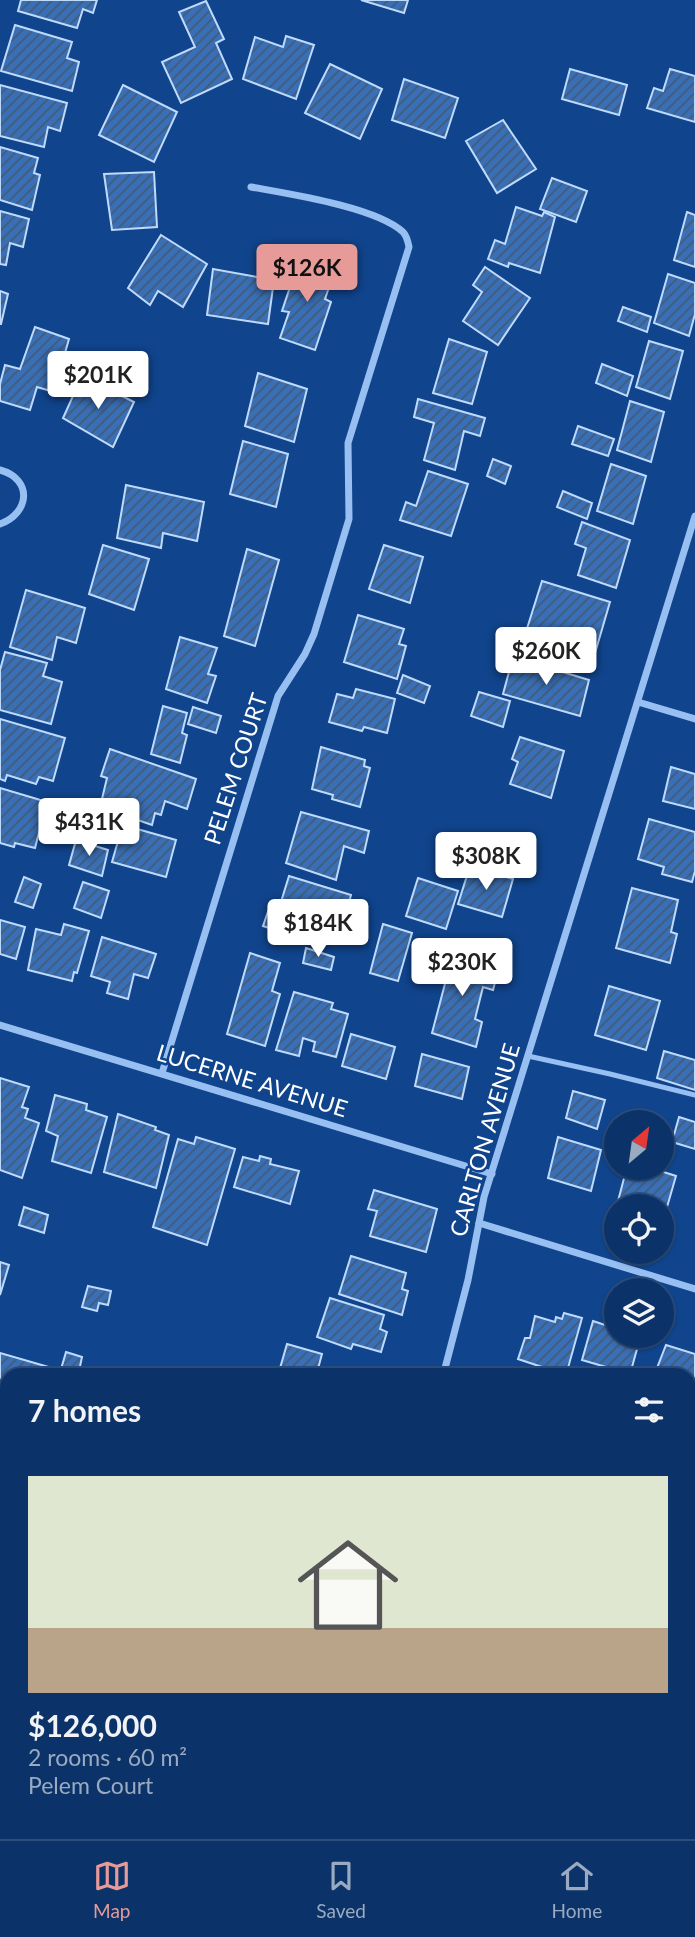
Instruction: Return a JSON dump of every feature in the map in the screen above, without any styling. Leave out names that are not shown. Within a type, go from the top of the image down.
[{"type":"street","name":"PELEM COURT","points":[[162,1073],[278,696],[305,654],[314,634],[349,519],[348,443],[409,247],[405,234],[380,218],[318,200],[251,187]]},
{"type":"street","points":[[0,470],[19,481],[25,496],[20,511],[0,524]]},
{"type":"street","name":"CARLTON AVENUE","points":[[445,1368],[492,1174],[695,516]]},
{"type":"street","points":[[639,702],[695,719]]},
{"type":"street","name":"LUCERNE AVENUE","points":[[0,1025],[492,1174]]},
{"type":"street","points":[[480,1223],[695,1289]]},
{"type":"lane","points":[[528,1056],[695,1095]]},
{"type":"building","points":[[21,0],[97,0],[93,13],[83,9],[77,28],[18,11]]},
{"type":"building","points":[[361,0],[408,0],[404,13]]},
{"type":"building","points":[[206,1],[224,39],[216,43],[232,79],[181,103],[162,62],[195,47],[179,12]]},
{"type":"building","points":[[15,25],[72,42],[67,58],[79,62],[72,91],[1,71]]},
{"type":"building","points":[[286,36],[314,45],[296,99],[243,79],[255,37],[283,47]]},
{"type":"building","points":[[330,64],[382,89],[360,139],[305,113]]},
{"type":"building","points":[[570,69],[627,85],[619,115],[562,99]]},
{"type":"building","points":[[670,69],[695,76],[695,122],[647,108],[654,88],[663,91]]},
{"type":"building","points":[[404,79],[458,98],[445,138],[392,120]]},
{"type":"building","points":[[0,85],[67,103],[60,131],[48,127],[44,147],[0,136]]},
{"type":"building","points":[[123,85],[177,112],[154,162],[99,135]]},
{"type":"building","points":[[503,120],[536,169],[497,193],[466,141]]},
{"type":"building","points":[[0,147],[38,158],[34,173],[40,175],[32,210],[0,200]]},
{"type":"building","points":[[154,172],[157,227],[112,230],[104,174]]},
{"type":"building","points":[[552,178],[587,191],[576,222],[540,209]]},
{"type":"building","points":[[516,207],[542,216],[544,212],[555,217],[540,273],[509,263],[508,267],[488,259],[495,240],[505,244]]},
{"type":"building","points":[[0,211],[29,219],[23,247],[10,243],[6,265],[0,264]]},
{"type":"building","points":[[687,212],[695,215],[695,267],[674,260]]},
{"type":"building","points":[[161,235],[207,264],[183,307],[158,291],[150,305],[128,288]]},
{"type":"building","points":[[300,257],[335,270],[325,299],[331,302],[315,350],[280,338],[289,312],[282,311]]},
{"type":"building","points":[[485,267],[530,298],[498,345],[463,321],[482,292],[473,285]]},
{"type":"building","points":[[213,269],[274,280],[268,324],[207,315]]},
{"type":"building","points":[[668,274],[695,283],[695,314],[689,336],[654,323]]},
{"type":"building","points":[[0,291],[8,294],[1,324],[0,324]]},
{"type":"building","points":[[623,307],[651,317],[647,332],[618,321]]},
{"type":"building","points":[[35,327],[69,339],[54,392],[37,387],[30,410],[0,401],[0,384],[5,365],[20,369]]},
{"type":"building","points":[[449,339],[487,352],[472,404],[433,393]]},
{"type":"building","points":[[649,341],[683,351],[670,399],[636,387]]},
{"type":"building","points":[[602,364],[633,376],[627,396],[596,383]]},
{"type":"building","points":[[258,373],[307,389],[294,442],[245,426]]},
{"type":"building","points":[[82,376],[134,402],[113,447],[63,418]]},
{"type":"building","points":[[418,399],[485,418],[480,436],[464,431],[455,470],[424,460],[434,423],[414,417]]},
{"type":"building","points":[[630,401],[664,412],[651,462],[617,450]]},
{"type":"building","points":[[578,426],[614,439],[608,456],[572,444]]},
{"type":"building","points":[[243,441],[288,454],[276,507],[230,494]]},
{"type":"building","points":[[493,459],[511,466],[505,484],[487,476]]},
{"type":"building","points":[[611,464],[646,476],[633,524],[597,511]]},
{"type":"building","points":[[428,471],[468,484],[451,536],[400,520],[406,502],[416,506]]},
{"type":"building","points":[[126,485],[204,502],[197,541],[163,533],[161,548],[117,538]]},
{"type":"building","points":[[563,491],[592,503],[587,519],[557,507]]},
{"type":"building","points":[[582,522],[630,540],[616,588],[578,575],[586,548],[575,544]]},
{"type":"building","points":[[103,545],[149,559],[134,610],[89,594]]},
{"type":"building","points":[[384,545],[423,557],[410,603],[369,589]]},
{"type":"building","points":[[247,549],[279,560],[255,646],[224,636]]},
{"type":"building","points":[[542,581],[610,602],[593,660],[524,638]]},
{"type":"building","points":[[26,590],[85,608],[76,643],[57,637],[52,660],[10,647]]},
{"type":"building","points":[[358,615],[404,629],[399,644],[406,646],[397,679],[344,662]]},
{"type":"building","points":[[180,637],[217,648],[208,674],[216,676],[207,703],[166,689]]},
{"type":"building","points":[[5,652],[47,663],[43,676],[62,682],[51,724],[0,710],[0,670]]},
{"type":"building","points":[[513,657],[589,680],[580,716],[503,694]]},
{"type":"building","points":[[403,675],[430,686],[424,703],[397,693]]},
{"type":"building","points":[[356,689],[395,699],[387,733],[364,727],[362,731],[329,722],[337,694],[353,698]]},
{"type":"building","points":[[479,692],[510,701],[503,727],[471,716]]},
{"type":"building","points":[[163,706],[187,713],[182,733],[187,735],[180,763],[151,754]]},
{"type":"building","points":[[193,707],[221,716],[216,733],[188,724]]},
{"type":"building","points":[[0,719],[65,738],[53,781],[39,777],[36,784],[7,775],[5,781],[0,779]]},
{"type":"building","points":[[520,737],[564,751],[551,798],[510,784],[518,762],[512,759]]},
{"type":"building","points":[[321,747],[365,760],[364,766],[370,768],[360,807],[332,799],[333,795],[312,789]]},
{"type":"building","points":[[110,749],[196,779],[187,809],[165,801],[161,815],[155,813],[152,825],[100,807],[107,778],[101,776]]},
{"type":"building","points":[[671,767],[695,774],[695,809],[663,801]]},
{"type":"building","points":[[0,788],[47,802],[35,848],[15,843],[14,847],[0,843]]},
{"type":"building","points":[[301,812],[369,831],[364,853],[344,846],[336,880],[286,863]]},
{"type":"building","points":[[649,819],[695,832],[695,871],[692,882],[662,874],[664,867],[638,859]]},
{"type":"building","points":[[116,823],[176,840],[166,877],[112,862],[118,841],[111,839]]},
{"type":"building","points":[[76,840],[108,850],[102,876],[69,865]]},
{"type":"building","points":[[470,866],[513,879],[502,917],[458,904]]},
{"type":"building","points":[[289,876],[351,895],[341,934],[315,926],[310,941],[263,926],[271,903],[280,905]]},
{"type":"building","points":[[24,877],[41,884],[33,908],[15,902]]},
{"type":"building","points":[[418,878],[458,891],[446,929],[406,916]]},
{"type":"building","points":[[83,882],[109,891],[101,918],[74,908]]},
{"type":"building","points":[[632,888],[678,900],[671,932],[677,934],[670,963],[616,948]]},
{"type":"building","points":[[0,920],[25,927],[16,959],[0,954]]},
{"type":"building","points":[[64,924],[89,931],[77,973],[74,972],[72,981],[28,970],[36,929],[61,935]]},
{"type":"building","points":[[383,924],[412,933],[398,981],[370,973]]},
{"type":"building","points":[[102,937],[156,954],[148,978],[134,974],[128,999],[107,993],[110,982],[91,976]]},
{"type":"building","points":[[306,948],[334,957],[331,970],[303,963]]},
{"type":"building","points":[[444,951],[499,968],[493,990],[483,987],[475,1019],[482,1022],[476,1047],[432,1033],[447,976],[438,974]]},
{"type":"building","points":[[250,953],[280,963],[272,991],[280,994],[265,1046],[227,1034]]},
{"type":"building","points":[[609,986],[660,1001],[646,1050],[595,1035]]},
{"type":"building","points":[[294,992],[333,1003],[331,1009],[348,1014],[336,1057],[313,1051],[315,1042],[303,1038],[299,1056],[276,1050]]},
{"type":"building","points":[[351,1034],[395,1047],[386,1079],[342,1066]]},
{"type":"building","points":[[664,1051],[695,1060],[695,1090],[657,1078]]},
{"type":"building","points":[[422,1054],[469,1067],[462,1099],[415,1086]]},
{"type":"building","points":[[0,1078],[29,1087],[22,1107],[28,1109],[25,1118],[39,1123],[22,1178],[0,1170]]},
{"type":"building","points":[[573,1091],[605,1100],[597,1129],[566,1118]]},
{"type":"building","points":[[55,1095],[87,1104],[86,1110],[107,1117],[91,1173],[52,1161],[58,1136],[46,1131]]},
{"type":"building","points":[[118,1114],[156,1127],[155,1130],[169,1135],[156,1188],[104,1172]]},
{"type":"building","points":[[679,1117],[695,1122],[695,1149],[674,1143]]},
{"type":"building","points":[[196,1137],[235,1149],[207,1245],[153,1227],[178,1139],[194,1144]]},
{"type":"building","points":[[558,1137],[601,1150],[591,1191],[548,1178]]},
{"type":"building","points":[[260,1156],[271,1159],[270,1164],[299,1171],[290,1204],[234,1187],[243,1157],[259,1161]]},
{"type":"building","points":[[676,1176],[671,1194],[620,1194],[624,1180],[674,1180]]},
{"type":"building","points":[[374,1190],[437,1209],[426,1252],[370,1236],[377,1211],[368,1209]]},
{"type":"building","points":[[24,1207],[48,1215],[44,1233],[19,1225]]},
{"type":"building","points":[[351,1256],[406,1273],[402,1289],[408,1291],[402,1315],[339,1294]]},
{"type":"building","points":[[0,1262],[9,1265],[0,1295]]},
{"type":"building","points":[[88,1286],[111,1291],[108,1305],[99,1303],[97,1311],[82,1307]]},
{"type":"building","points":[[330,1298],[384,1315],[380,1329],[387,1332],[381,1352],[353,1344],[351,1349],[317,1337]]},
{"type":"building","points":[[564,1313],[582,1318],[568,1368],[545,1368],[518,1359],[525,1338],[530,1338],[535,1316],[555,1322],[556,1317],[562,1319]]},
{"type":"building","points":[[593,1321],[604,1325],[604,1348],[637,1348],[632,1368],[609,1368],[582,1360]]},
{"type":"building","points":[[287,1344],[322,1354],[318,1368],[280,1368]]},
{"type":"building","points":[[674,1347],[695,1354],[695,1368],[657,1368],[665,1348]]},
{"type":"building","points":[[66,1352],[82,1357],[80,1368],[61,1368]]},
{"type":"building","points":[[0,1353],[52,1368],[0,1368]]}]
